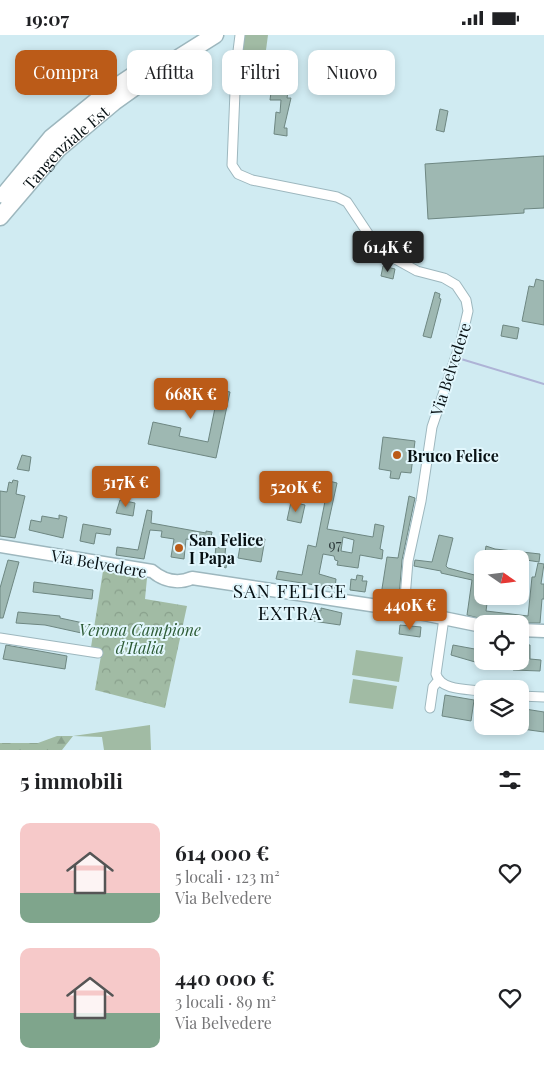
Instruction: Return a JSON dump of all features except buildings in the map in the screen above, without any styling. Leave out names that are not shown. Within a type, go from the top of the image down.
[{"type":"highway","name":"Tangenziale Est","points":[[0,200],[51,138],[104,95],[197,35]]},
{"type":"highway","name":"Tangenziale Est","points":[[0,217],[58,149],[156,71],[215,35]]},
{"type":"street","name":"Via Belvedere","points":[[240,35],[236,67],[232,165],[238,174],[252,180],[337,197],[347,203],[379,250],[417,271],[449,280],[461,289],[466,300],[468,311],[461,341],[434,417],[429,441],[422,501],[408,561],[404,610]]},
{"type":"street","name":"Via Belvedere","points":[[0,546],[152,571],[161,579],[182,582],[192,578],[404,610],[474,624]]},
{"type":"street","points":[[444,618],[436,674],[438,681],[444,685],[474,690]]},
{"type":"street","points":[[529,630],[544,631]]},
{"type":"street","points":[[0,638],[98,653]]},
{"type":"street","points":[[430,708],[433,687],[438,681]]},
{"type":"street","points":[[529,696],[544,697]]},
{"type":"green space","points":[[244,35],[268,35],[266,50],[243,50]]},
{"type":"green space","name":"Verona Campione d'Italia","points":[[103,571],[147,578],[145,599],[187,606],[165,708],[95,690],[102,650],[91,647]]},
{"type":"green space","points":[[356,650],[403,657],[399,682],[352,675]]},
{"type":"green space","points":[[353,679],[397,686],[393,709],[349,703]]},
{"type":"green space","points":[[150,725],[151,750],[104,750],[102,737],[73,736]]},
{"type":"green space","points":[[57,736],[73,736],[62,750],[0,750],[0,743],[38,743]]},
{"type":"waterway","points":[[461,359],[544,384]]},
{"type":"place","name":"Bruco Felice","points":[[397,455]]},
{"type":"place","name":"San Felice I Papa","points":[[179,548]]},
{"type":"district","name":"SAN FELICE EXTRA","points":[[290,601]]}]
